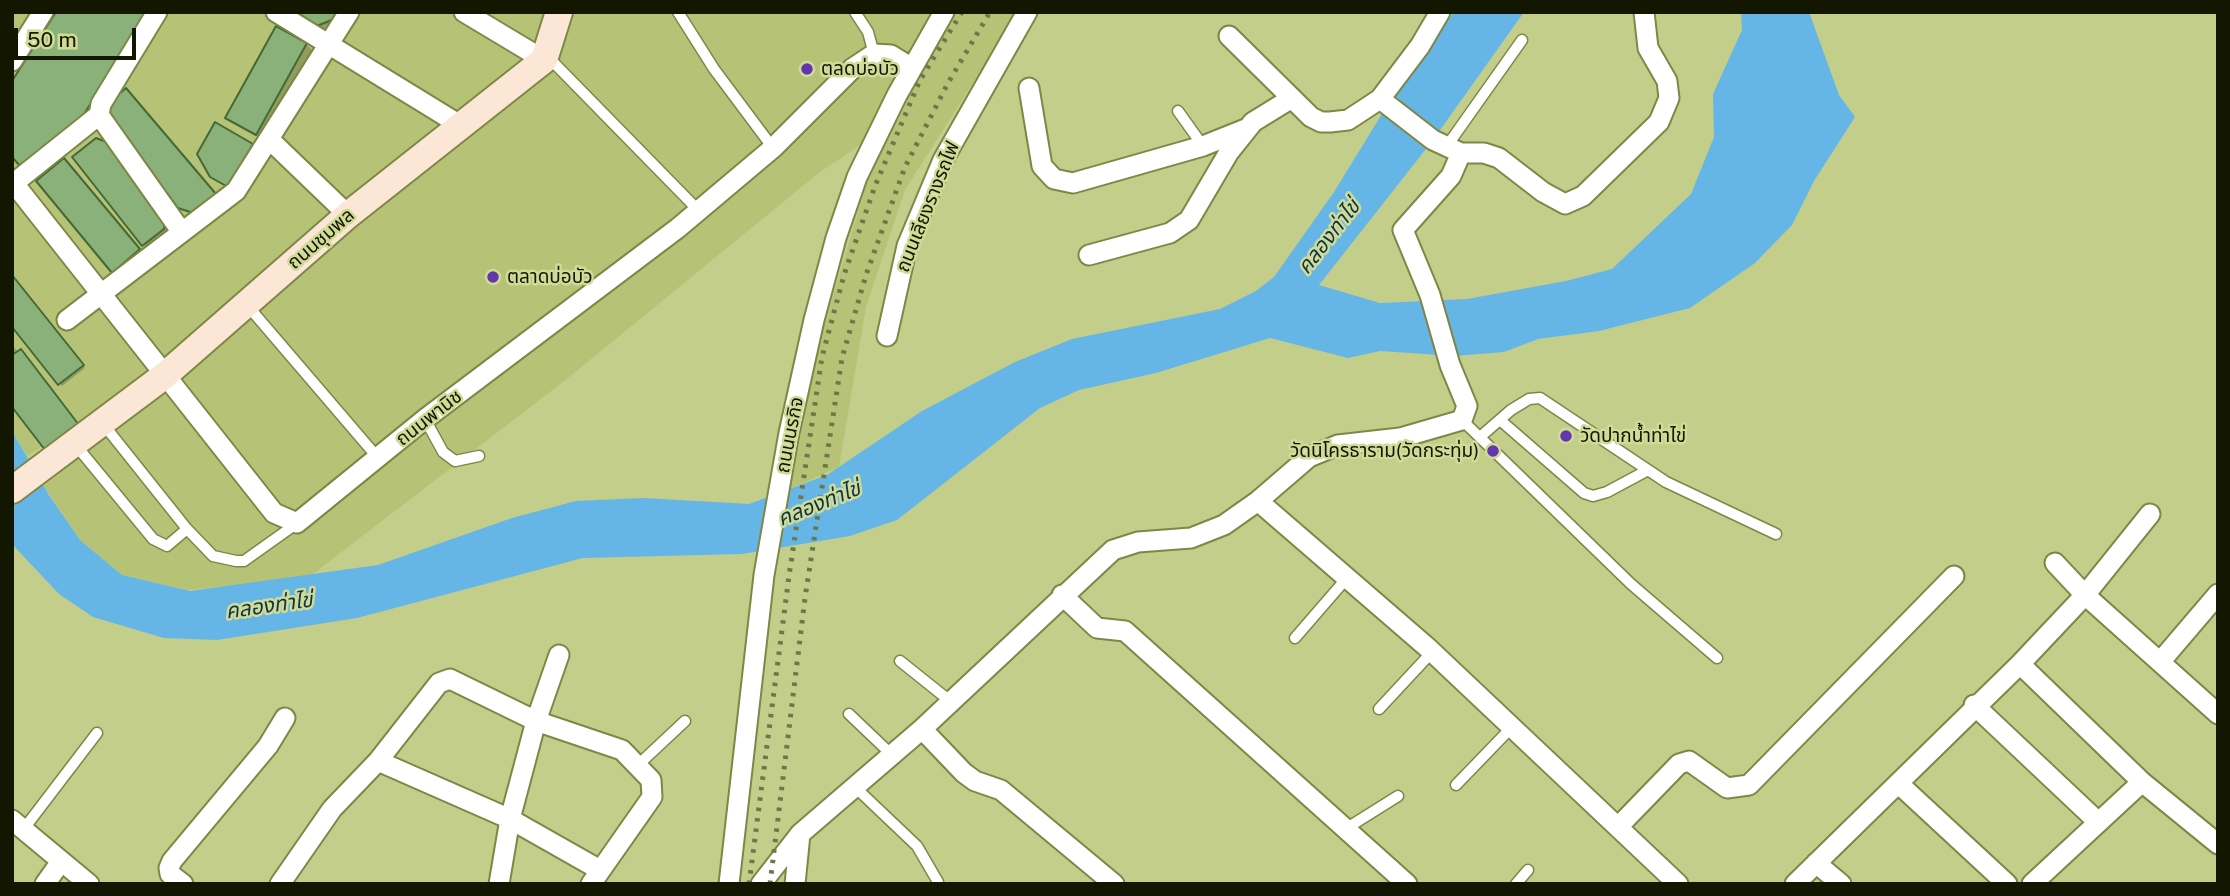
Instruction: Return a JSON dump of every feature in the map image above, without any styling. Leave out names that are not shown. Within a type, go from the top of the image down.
[{"type":"main road","points":[[544,60],[559,12]]},
{"type":"main road","name":"ถนนชุมพล","points":[[12,490],[164,376],[348,215],[544,60]]},
{"type":"street","points":[[12,61],[43,12]]},
{"type":"street","points":[[157,12],[100,104],[99,115],[181,231]]},
{"type":"street","points":[[276,12],[460,125]]},
{"type":"street","points":[[67,320],[236,191],[349,12]]},
{"type":"street","points":[[464,12],[544,60]]},
{"type":"street","name":"ถนนนรกิจ","points":[[729,884],[764,575],[789,433],[835,238],[857,177],[912,68],[944,12]]},
{"type":"street","name":"ถนนเลียงรางรถไฟ","points":[[887,336],[907,246],[943,160],[1027,12]]},
{"type":"street","points":[[1229,36],[1311,117],[1321,122],[1348,120],[1380,100],[1420,46],[1440,12]]},
{"type":"street","points":[[1380,100],[1447,146],[1499,158],[1542,192],[1565,204],[1583,196],[1659,122],[1668,98],[1667,81],[1644,36],[1644,12]]},
{"type":"street","points":[[874,54],[891,55],[912,68]]},
{"type":"street","name":"ถนนพานิช","points":[[297,523],[425,419],[698,210],[773,148],[853,68],[874,54]]},
{"type":"street","points":[[1029,88],[1042,166],[1054,179],[1073,183],[1203,146],[1248,128],[1292,98]]},
{"type":"street","points":[[99,115],[13,182],[274,513],[297,523]]},
{"type":"street","points":[[1089,255],[1170,233],[1189,220],[1229,152],[1248,128]]},
{"type":"street","points":[[269,139],[348,215]]},
{"type":"street","points":[[761,884],[800,834],[922,729],[1113,550],[1138,542],[1191,538],[1224,525],[1258,501],[1309,457],[1338,445],[1400,438],[1462,420],[1467,406],[1450,365],[1430,295],[1403,230],[1451,176],[1447,146]]},
{"type":"street","points":[[1258,501],[1432,652],[1678,884]]},
{"type":"street","points":[[1795,884],[1899,783],[1974,705],[2020,664],[2085,595],[2150,514]]},
{"type":"street","points":[[2055,563],[2085,595],[2218,714]]},
{"type":"street","points":[[1618,827],[1679,764],[1689,761],[1727,788],[1749,785],[1954,576]]},
{"type":"street","points":[[2160,662],[2218,594]]},
{"type":"street","points":[[1062,595],[1097,628],[1125,631],[1408,884]]},
{"type":"street","points":[[499,884],[510,820],[536,721],[559,655]]},
{"type":"street","points":[[2020,664],[2142,782],[2218,844]]},
{"type":"street","points":[[280,884],[332,809],[378,761],[439,683],[450,679],[536,721],[622,750],[651,780],[652,797],[595,877],[510,820],[378,761]]},
{"type":"street","points":[[1974,705],[2097,821]]},
{"type":"street","points":[[183,884],[170,874],[172,861],[268,746],[285,718]]},
{"type":"street","points":[[922,729],[964,773],[975,781],[1001,790],[1114,884]]},
{"type":"street","points":[[2032,884],[2142,782]]},
{"type":"street","points":[[1899,783],[2007,884]]},
{"type":"street","points":[[18,825],[60,863],[89,884]]},
{"type":"street","points":[[795,884],[800,834]]},
{"type":"street","points":[[45,884],[60,863]]},
{"type":"street","points":[[1816,863],[1841,884]]},
{"type":"lane","points":[[678,12],[714,69],[773,148]]},
{"type":"lane","points":[[855,12],[867,32],[874,54]]},
{"type":"lane","points":[[1447,146],[1522,40]]},
{"type":"lane","points":[[544,60],[555,64],[698,210]]},
{"type":"lane","points":[[1178,111],[1203,146]]},
{"type":"lane","points":[[247,304],[379,458]]},
{"type":"lane","points":[[1480,437],[1529,399],[1541,398],[1647,470],[1776,534]]},
{"type":"lane","points":[[425,419],[443,452],[455,461],[479,456]]},
{"type":"lane","points":[[1462,420],[1631,584],[1717,658]]},
{"type":"lane","points":[[1500,420],[1584,493],[1593,496],[1607,492],[1647,470]]},
{"type":"lane","points":[[102,423],[207,552],[222,559],[244,561],[297,523]]},
{"type":"lane","points":[[67,448],[159,545],[167,546],[187,529]]},
{"type":"lane","points":[[1295,638],[1346,579]]},
{"type":"lane","points":[[1379,709],[1432,652]]},
{"type":"lane","points":[[900,662],[950,701]]},
{"type":"lane","points":[[849,714],[892,755]]},
{"type":"lane","points":[[638,765],[685,721]]},
{"type":"lane","points":[[1456,785],[1512,727]]},
{"type":"lane","points":[[18,825],[97,733]]},
{"type":"lane","points":[[856,788],[916,846],[938,882]]},
{"type":"lane","points":[[1347,828],[1398,796]]},
{"type":"lane","points":[[1516,884],[1528,870]]},
{"type":"shaded area","points":[[12,12],[550,12],[540,49],[145,382],[27,456],[12,431]]},
{"type":"shaded area","name":"ตลาดบ่อบัว","points":[[573,12],[938,12],[862,144],[820,172],[563,382],[313,574],[263,583],[186,590],[122,575],[80,540],[44,486],[547,67]]},
{"type":"shaded area","points":[[953,12],[1018,12],[905,190],[866,307],[839,467],[790,489],[818,347],[869,175]]},
{"type":"water","name":"คลองท่าไข่","points":[[1454,12],[1524,12],[1433,140],[1319,285],[1380,303],[1467,299],[1566,281],[1612,269],[1691,194],[1714,137],[1713,94],[1742,30],[1741,12],[1809,12],[1839,95],[1855,117],[1814,181],[1792,225],[1755,263],[1690,308],[1599,331],[1538,339],[1504,352],[1454,356],[1380,351],[1348,358],[1270,338],[1156,373],[1079,390],[1040,408],[897,520],[850,536],[742,554],[583,558],[357,618],[217,640],[164,638],[93,617],[59,594],[12,544],[12,431],[49,495],[80,540],[122,575],[190,591],[378,565],[512,518],[576,501],[643,498],[749,504],[827,475],[922,411],[1015,362],[1072,339],[1220,309],[1256,291],[1274,277],[1334,192],[1399,86]]},
{"type":"building","points":[[56,12],[148,12],[81,119],[20,166],[12,157],[12,81]]},
{"type":"building","points":[[297,12],[338,12],[334,19],[317,26]]},
{"type":"building","points":[[276,26],[307,43],[256,135],[225,118]]},
{"type":"building","points":[[126,88],[216,194],[193,213],[178,208],[108,117],[106,105]]},
{"type":"building","points":[[215,122],[253,144],[228,187],[210,177],[197,154]]},
{"type":"building","points":[[96,138],[107,142],[166,218],[164,229],[142,246],[72,157]]},
{"type":"building","points":[[64,158],[140,249],[112,273],[36,181]]},
{"type":"building","points":[[12,275],[84,365],[58,385],[12,327]]},
{"type":"building","points":[[21,349],[79,425],[45,450],[12,407],[12,355]]},
{"type":"railway","points":[[749,884],[789,576],[822,357],[844,275],[875,186],[920,80],[962,12]]},
{"type":"railway","points":[[770,884],[805,598],[842,358],[866,275],[905,167],[948,83],[990,12]]},
{"type":"place","name":"ตลดบ่อบัว","points":[[807,69]]},
{"type":"place","name":"ตลาดบ่อบัว","points":[[493,277]]},
{"type":"place","name":"วัดปากน้ำท่าไข่","points":[[1566,436]]},
{"type":"place","name":"วัดนิโครธาราม(วัดกระทุ่ม)","points":[[1493,451]]}]
